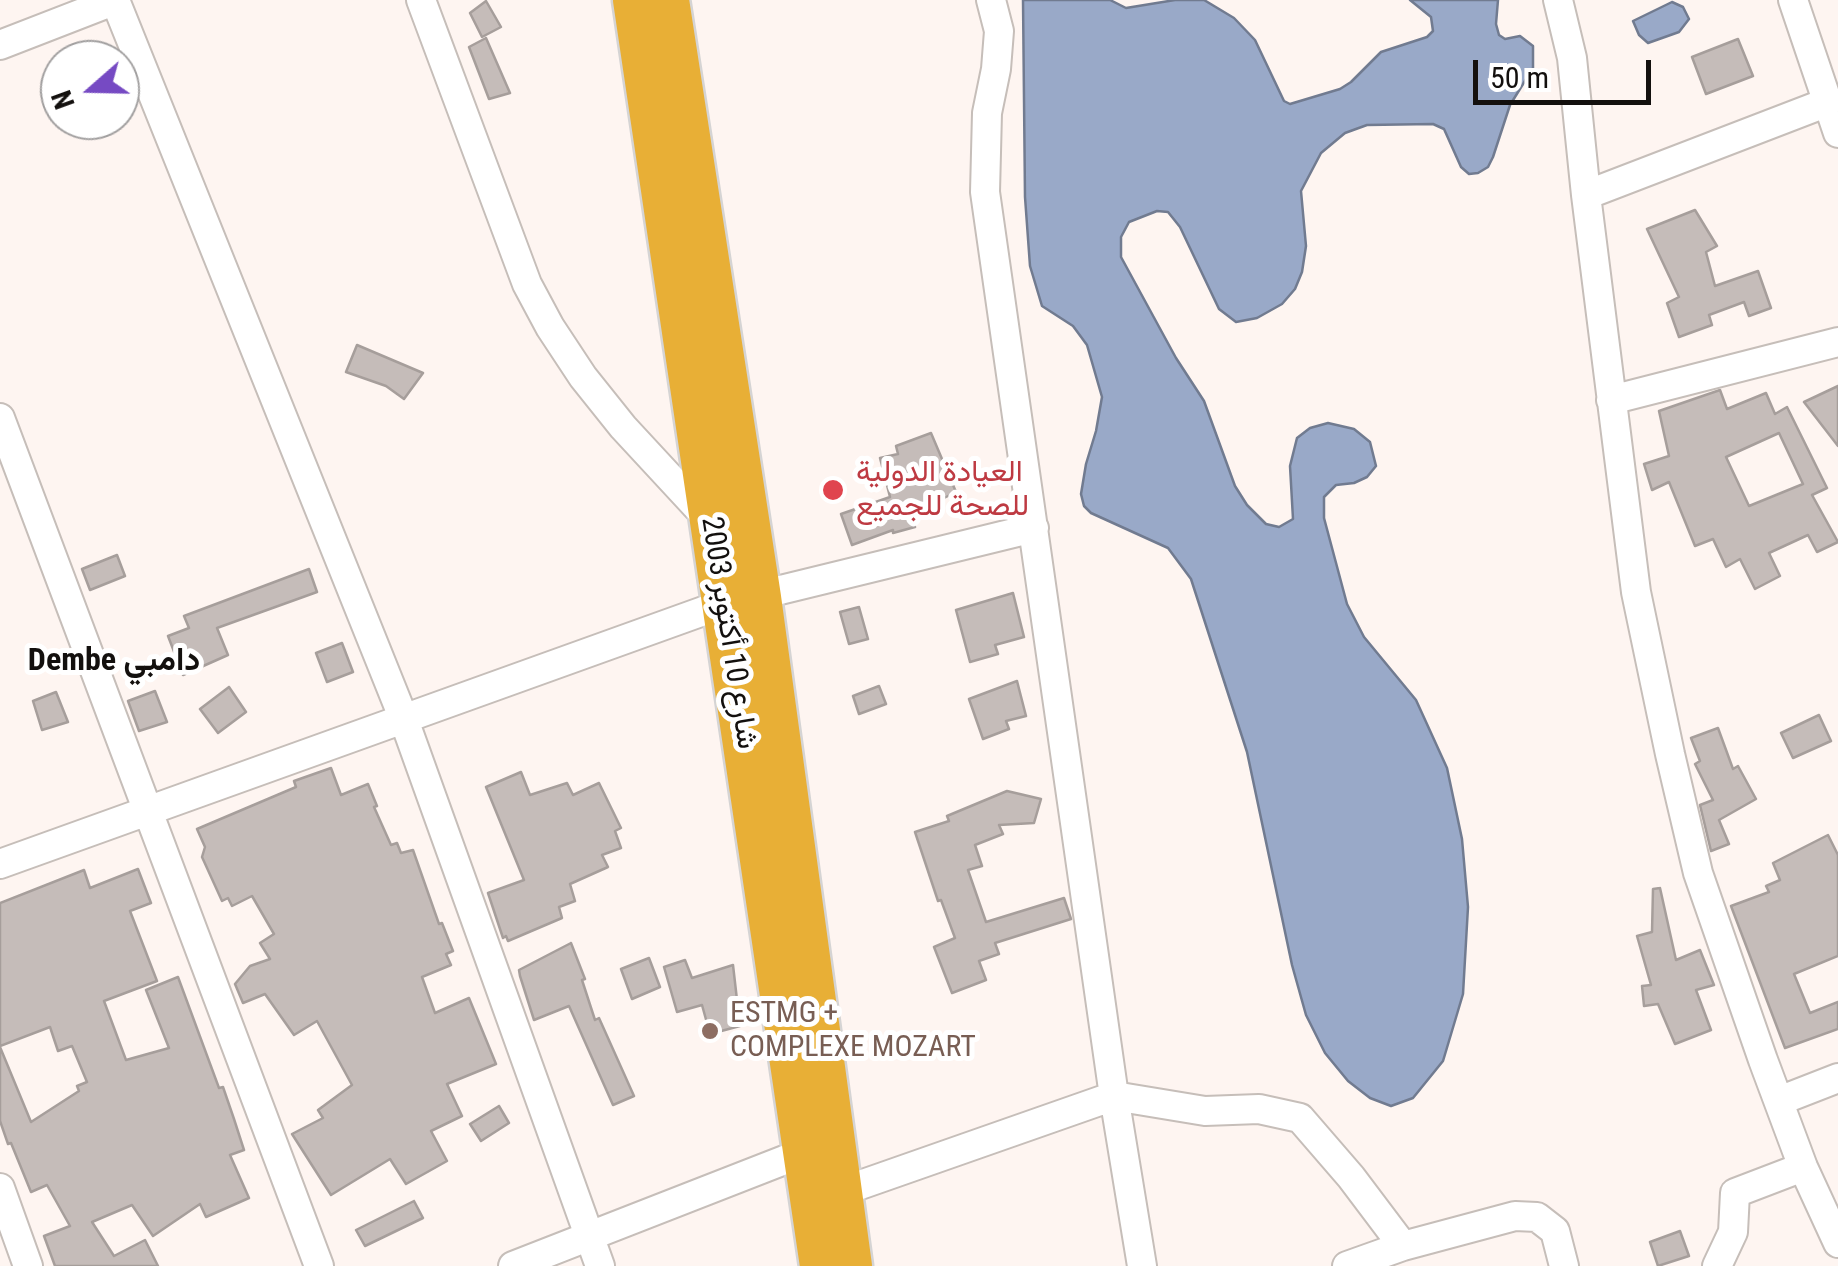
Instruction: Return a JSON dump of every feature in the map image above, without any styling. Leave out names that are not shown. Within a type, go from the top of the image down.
[{"type":"highway","name":"شارع 10 أكتوبر 2003","points":[[633,0],[712,523],[742,600],[843,1191],[852,1266]]},
{"type":"highway","name":"شارع 10 أكتوبر 2003","points":[[669,0],[820,1266]]},
{"type":"street","points":[[0,45],[115,0],[403,717],[600,1266]]},
{"type":"street","points":[[422,0],[528,284],[550,327],[583,378],[622,427],[712,523]]},
{"type":"street","points":[[991,0],[999,31],[987,113],[985,192],[1114,1096],[1142,1266]]},
{"type":"street","points":[[1558,0],[1572,58],[1636,592],[1698,873],[1803,1167],[1838,1243]]},
{"type":"street","points":[[1794,0],[1838,133]]},
{"type":"street","points":[[1586,195],[1828,102]]},
{"type":"street","points":[[1611,400],[1838,342]]},
{"type":"street","points":[[0,418],[319,1266]]},
{"type":"street","points":[[0,864],[403,717],[742,600],[1034,528]]},
{"type":"street","points":[[1779,1101],[1838,1078]]},
{"type":"street","points":[[843,1191],[1114,1096],[1205,1111],[1258,1109],[1300,1118],[1402,1246]]},
{"type":"street","points":[[513,1266],[804,1152]]},
{"type":"street","points":[[1717,1266],[1733,1232],[1735,1193],[1803,1167]]},
{"type":"street","points":[[0,1188],[28,1266]]},
{"type":"street","points":[[1347,1266],[1402,1246],[1514,1216],[1537,1216],[1555,1231],[1564,1266]]},
{"type":"water","points":[[1023,0],[1110,0],[1126,8],[1204,0],[1234,18],[1255,40],[1284,101],[1290,104],[1340,89],[1381,52],[1427,37],[1433,31],[1431,17],[1410,0],[1498,0],[1499,35],[1505,39],[1520,36],[1533,46],[1533,68],[1510,105],[1488,167],[1478,173],[1469,174],[1461,167],[1444,129],[1433,124],[1367,125],[1345,133],[1321,153],[1301,191],[1306,246],[1302,272],[1295,289],[1282,304],[1257,318],[1236,322],[1219,309],[1180,227],[1168,212],[1157,211],[1129,222],[1121,237],[1121,257],[1204,401],[1235,486],[1266,524],[1279,527],[1293,519],[1290,466],[1297,438],[1310,428],[1328,423],[1354,429],[1370,442],[1376,466],[1367,477],[1336,485],[1324,497],[1324,518],[1347,604],[1364,637],[1416,700],[1447,768],[1462,839],[1468,907],[1463,994],[1443,1061],[1413,1098],[1391,1106],[1370,1098],[1348,1081],[1325,1053],[1306,1015],[1247,752],[1191,579],[1168,548],[1091,513],[1084,506],[1081,494],[1102,397],[1087,345],[1073,326],[1042,306],[1030,266],[1025,197]]},
{"type":"water","points":[[1672,2],[1683,7],[1689,19],[1679,32],[1648,43],[1633,21]]},
{"type":"building","points":[[486,1],[501,27],[482,37],[470,13]]},
{"type":"building","points":[[486,38],[510,93],[489,99],[469,47]]},
{"type":"building","points":[[1738,39],[1753,76],[1706,94],[1692,57]]},
{"type":"building","points":[[1695,210],[1717,246],[1706,252],[1715,286],[1758,271],[1771,308],[1749,316],[1744,302],[1709,315],[1712,325],[1679,337],[1667,303],[1679,297],[1647,229]]},
{"type":"building","points":[[357,345],[423,373],[404,399],[386,386],[346,372]]},
{"type":"building","points":[[1838,386],[1838,446],[1804,402]]},
{"type":"building","points":[[1720,390],[1727,409],[1766,393],[1775,414],[1787,407],[1827,488],[1812,495],[1838,542],[1817,552],[1808,535],[1769,553],[1780,576],[1755,589],[1740,559],[1726,567],[1713,539],[1695,546],[1669,482],[1652,490],[1644,464],[1669,456],[1659,411]],"holes":[[[1779,433],[1803,484],[1749,506],[1726,457]]]},
{"type":"building","points":[[931,433],[956,492],[912,514],[915,527],[893,530],[852,545],[841,514],[890,497],[880,458],[898,454],[896,446]]},
{"type":"building","points":[[117,555],[125,576],[90,590],[82,569]]},
{"type":"building","points":[[309,569],[317,592],[217,628],[228,655],[183,675],[168,636],[189,628],[184,616]]},
{"type":"building","points":[[1013,593],[1024,637],[995,645],[998,654],[970,662],[956,610]]},
{"type":"building","points":[[859,607],[868,639],[849,644],[840,612]]},
{"type":"building","points":[[342,643],[353,672],[327,682],[316,653]]},
{"type":"building","points":[[1017,681],[1026,716],[1006,721],[1009,729],[983,739],[969,699]]},
{"type":"building","points":[[879,686],[886,704],[859,714],[853,696]]},
{"type":"building","points":[[229,687],[246,712],[218,733],[200,709]]},
{"type":"building","points":[[155,691],[167,722],[139,731],[128,701]]},
{"type":"building","points":[[56,692],[68,722],[42,730],[33,701]]},
{"type":"building","points":[[1819,715],[1831,741],[1793,758],[1781,733]]},
{"type":"building","points":[[1718,728],[1733,769],[1738,766],[1756,799],[1719,820],[1729,844],[1711,851],[1700,805],[1713,800],[1695,764],[1700,761],[1691,738]]},
{"type":"building","points":[[331,768],[341,795],[368,784],[391,845],[397,843],[401,853],[413,850],[439,924],[442,923],[453,951],[446,954],[451,965],[422,977],[435,1013],[469,998],[496,1064],[447,1084],[462,1116],[431,1131],[447,1161],[406,1184],[390,1159],[331,1195],[292,1134],[323,1118],[318,1110],[352,1085],[317,1021],[294,1035],[265,994],[243,1003],[235,984],[250,966],[270,959],[260,943],[274,934],[252,896],[232,906],[228,898],[222,901],[202,857],[205,847],[197,829],[296,787],[294,781]]},
{"type":"building","points":[[521,772],[530,795],[567,783],[573,795],[599,783],[621,828],[615,831],[621,848],[602,855],[608,867],[570,884],[575,901],[559,907],[562,918],[508,941],[506,936],[503,938],[488,893],[524,880],[486,787]]},
{"type":"building","points":[[1007,791],[1041,799],[1034,823],[999,825],[1003,834],[975,845],[982,866],[968,870],[986,922],[1064,898],[1071,919],[995,943],[999,954],[979,961],[986,980],[952,993],[934,947],[955,938],[915,832],[949,821],[947,816]]},
{"type":"building","points":[[1828,835],[1838,855],[1838,956],[1794,974],[1810,1013],[1838,1002],[1838,1029],[1785,1048],[1731,906],[1769,892],[1766,886],[1780,880],[1773,863]]},
{"type":"building","points":[[138,869],[151,903],[130,911],[157,981],[104,1001],[126,1060],[169,1048],[146,990],[178,977],[244,1150],[230,1155],[249,1198],[206,1217],[200,1204],[153,1236],[132,1205],[92,1222],[114,1256],[145,1240],[158,1266],[55,1266],[44,1236],[70,1226],[47,1185],[31,1192],[11,1143],[8,1144],[0,1121],[0,1047],[31,1122],[87,1082],[72,1046],[58,1051],[50,1027],[0,1046],[0,903],[84,870],[90,888]]},
{"type":"building","points":[[1660,888],[1676,960],[1700,950],[1714,985],[1696,990],[1711,1030],[1675,1044],[1658,1004],[1644,1006],[1642,986],[1651,985],[1637,936],[1652,932],[1653,889]]},
{"type":"building","points":[[571,943],[595,1020],[599,1018],[634,1096],[613,1105],[569,1006],[534,1020],[520,976],[519,970]]},
{"type":"building","points":[[649,958],[660,987],[632,999],[621,969]]},
{"type":"building","points":[[685,960],[692,978],[733,965],[740,1026],[710,1034],[702,1005],[677,1012],[664,967]]},
{"type":"building","points":[[499,1106],[509,1123],[481,1141],[470,1124]]},
{"type":"building","points":[[414,1201],[423,1218],[365,1246],[356,1230]]},
{"type":"building","points":[[1680,1231],[1689,1256],[1658,1266],[1650,1242]]},
{"type":"place","name":"العيادة الدولية للصحة للجميع","points":[[833,490]]},
{"type":"place","name":"ESTMG + COMPLEXE MOZART","points":[[710,1031]]},
{"type":"district","name":"Dembe دامبي","points":[[114,662]]}]
